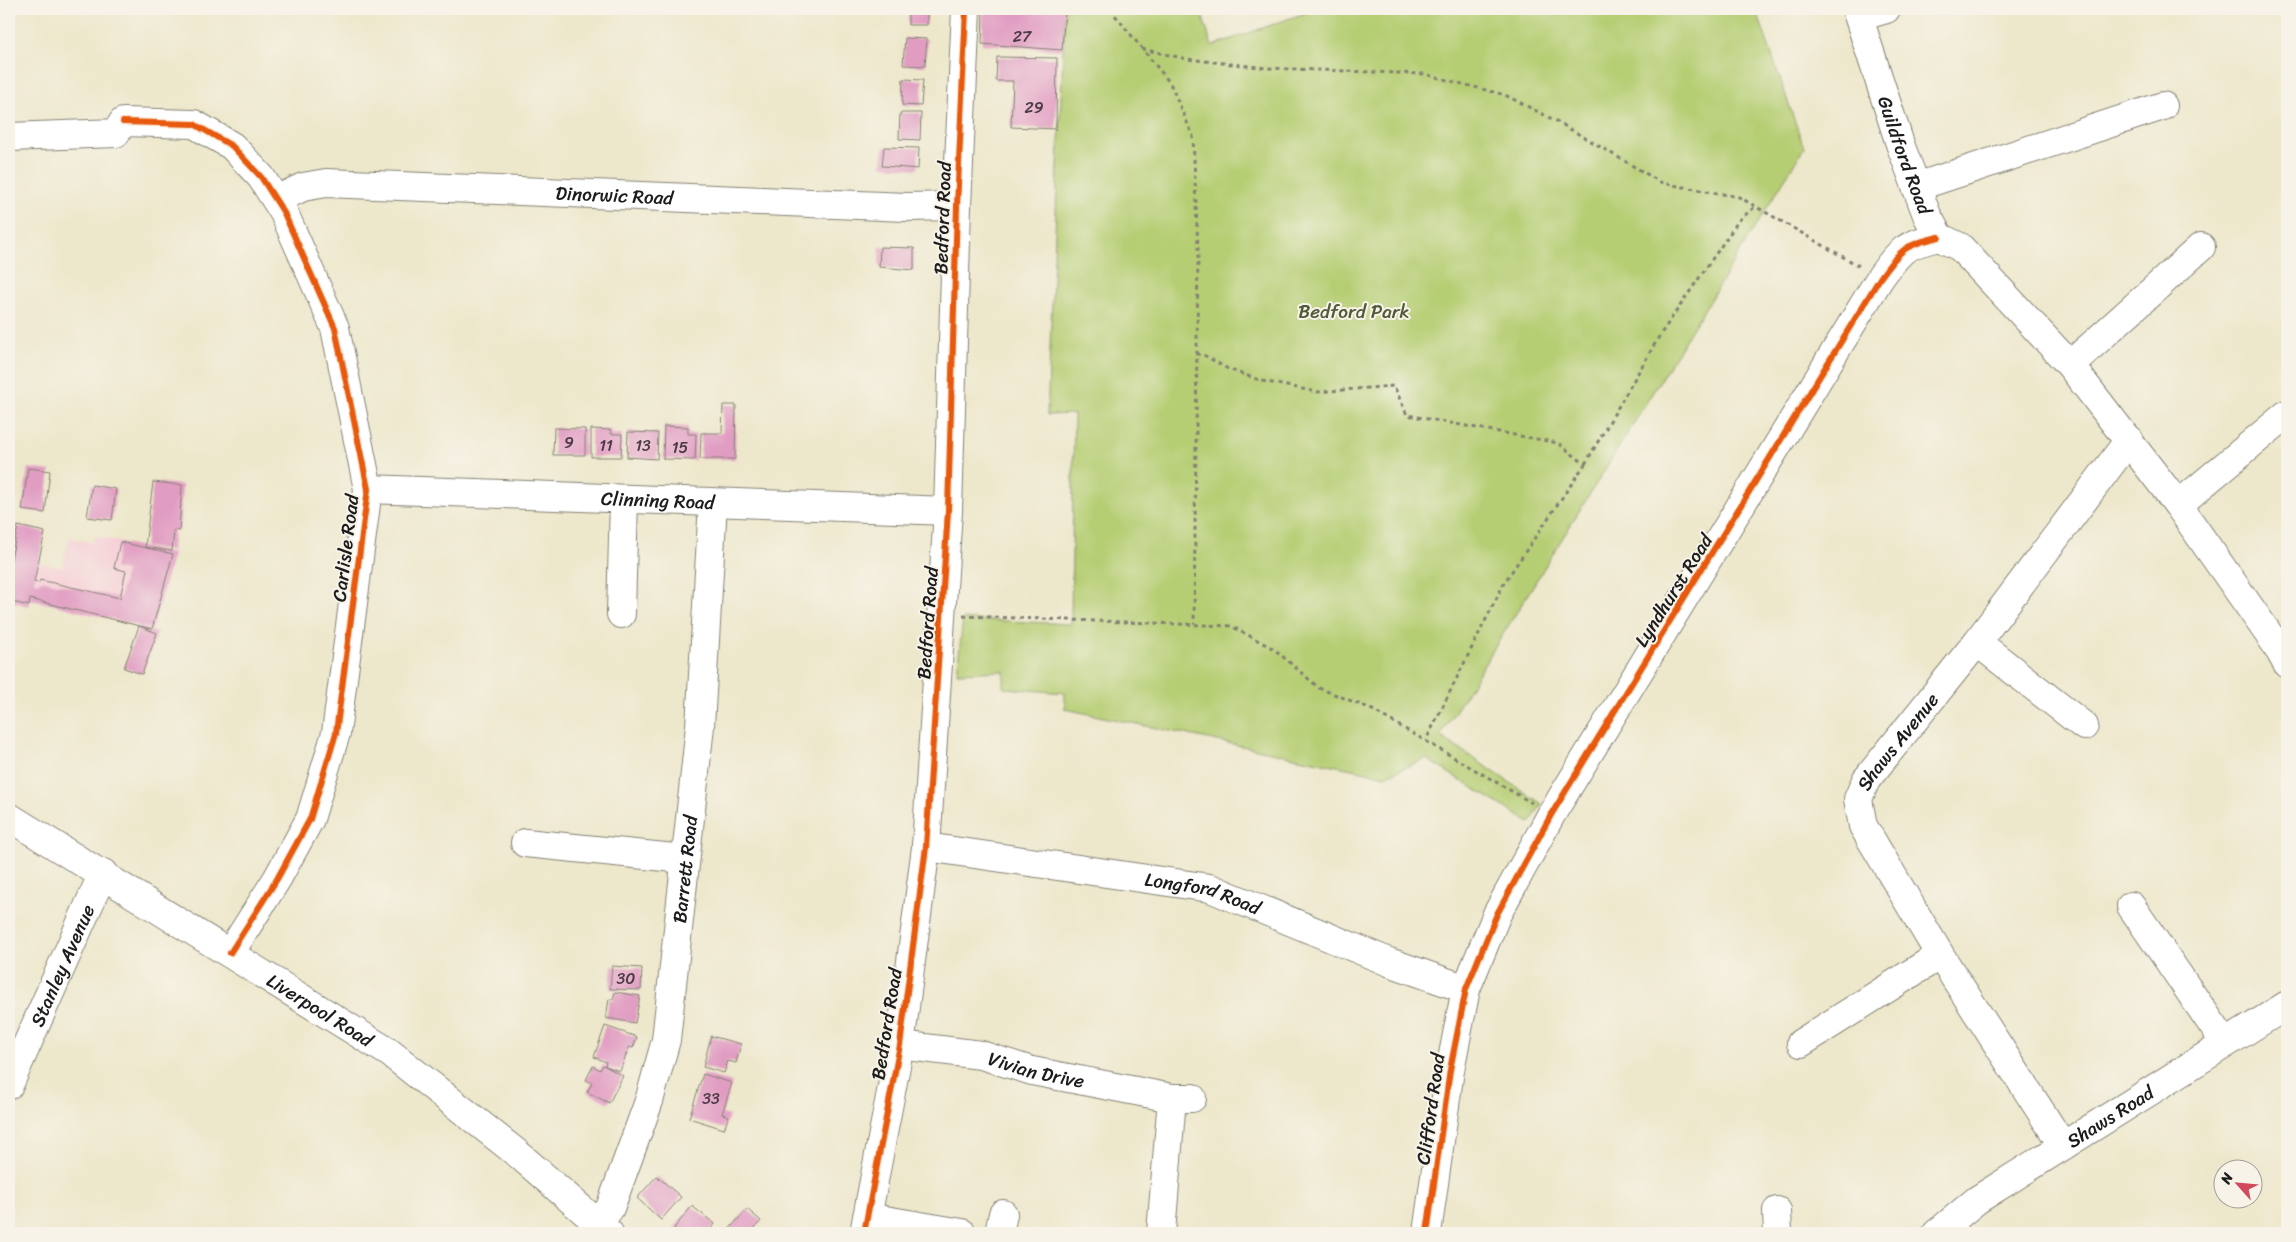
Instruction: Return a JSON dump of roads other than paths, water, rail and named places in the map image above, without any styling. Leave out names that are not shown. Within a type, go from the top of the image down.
[{"type":"street","name":"Bedford Road","points":[[866,1225],[900,1045],[926,846],[943,615],[948,511],[957,206],[966,9]]},
{"type":"street","points":[[1858,13],[1886,9]]},
{"type":"street","name":"Guildford Road","points":[[1858,13],[1926,215],[1939,237],[1960,248],[2070,365],[2178,505],[2284,649]]},
{"type":"street","points":[[1916,187],[2164,106]]},
{"type":"street","name":"Carlisle Road","points":[[9,138],[116,133],[123,122],[194,124],[232,146],[261,178],[284,213],[335,328],[368,489],[336,733],[310,819],[277,879],[230,953]]},
{"type":"street","name":"Dinorwic Road","points":[[276,200],[303,187],[326,183],[906,207],[957,206]]},
{"type":"street","name":"Lyndhurst Road","points":[[1466,989],[1497,914],[1551,815],[1880,278],[1900,251],[1916,242],[1939,237]]},
{"type":"street","points":[[2070,365],[2201,247]]},
{"type":"street","points":[[2178,505],[2287,414]]},
{"type":"street","name":"Shaws Avenue","points":[[2063,1146],[1940,955],[1863,826],[1858,799],[1866,780],[1977,642],[2129,440]]},
{"type":"street","name":"Clinning Road","points":[[368,489],[713,503],[893,507],[948,511]]},
{"type":"street","points":[[622,614],[624,499]]},
{"type":"street","name":"Barrett Road","points":[[603,1228],[649,1101],[666,1040],[700,726],[713,503]]},
{"type":"street","points":[[1977,642],[2084,726]]},
{"type":"street","name":"Liverpool Road","points":[[9,816],[390,1053],[495,1136],[603,1228]]},
{"type":"street","points":[[526,842],[685,859]]},
{"type":"street","name":"Longford Road","points":[[926,846],[1210,888],[1389,962],[1466,989]]},
{"type":"street","name":"Stanley Avenue","points":[[9,1085],[103,873]]},
{"type":"street","points":[[2131,906],[2225,1043]]},
{"type":"street","points":[[1801,1044],[1940,955]]},
{"type":"street","name":"Clifford Road","points":[[1427,1233],[1450,1070],[1466,989]]},
{"type":"street","name":"Shaws Road","points":[[1937,1233],[1977,1200],[2287,1005]]},
{"type":"street","name":"Vivian Drive","points":[[900,1045],[981,1055],[1032,1071],[1182,1098],[1161,1233]]},
{"type":"street","points":[[866,1225],[962,1233]]},
{"type":"park label","name":"Bedford Park","points":[[1354,311]]}]
